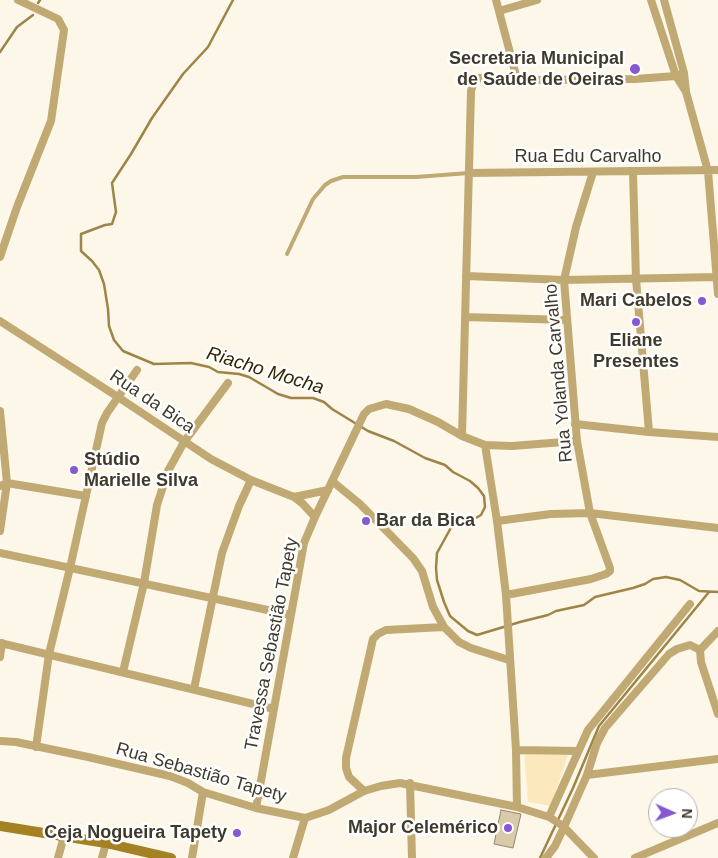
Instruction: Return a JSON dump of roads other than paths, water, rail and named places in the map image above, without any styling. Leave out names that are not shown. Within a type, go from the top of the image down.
[{"type":"main road","points":[[0,826],[106,843],[133,854],[171,858]]},
{"type":"street","points":[[0,257],[17,207],[51,121],[64,30],[58,20],[18,0]]},
{"type":"street","points":[[496,0],[517,79]]},
{"type":"street","points":[[499,11],[537,0]]},
{"type":"street","points":[[651,0],[680,74],[708,171],[718,294]]},
{"type":"street","points":[[664,0],[680,74]]},
{"type":"street","points":[[577,441],[512,446],[485,445],[462,436],[471,91],[474,81],[478,78],[635,79],[680,74]]},
{"type":"street","name":"Rua Edu Carvalho","points":[[469,173],[718,170]]},
{"type":"street","name":"Rua Yolanda Carvalho","points":[[506,595],[582,581],[610,571],[609,563],[590,513],[577,441],[564,280],[576,227],[593,172]]},
{"type":"street","points":[[633,172],[636,279],[649,432]]},
{"type":"street","points":[[466,276],[564,280],[716,277]]},
{"type":"street","points":[[465,317],[566,320]]},
{"type":"street","name":"Rua da Bica","points":[[0,321],[228,469],[294,497],[315,517]]},
{"type":"street","points":[[36,747],[49,654],[102,423],[137,370]]},
{"type":"street","points":[[123,672],[144,583],[157,505],[168,471],[184,442],[228,383]]},
{"type":"street","name":"Travessa Sebastião Tapety","points":[[256,808],[304,543],[359,423],[369,409],[386,404],[409,408],[462,436]]},
{"type":"street","points":[[0,411],[4,484],[0,531]]},
{"type":"street","points":[[575,424],[718,437]]},
{"type":"street","points":[[485,445],[506,595],[516,750],[517,807]]},
{"type":"street","points":[[194,689],[212,599],[230,528],[251,480]]},
{"type":"street","points":[[332,480],[360,504],[413,558],[422,571],[433,607],[444,628],[460,642],[472,648],[509,660]]},
{"type":"street","points":[[4,484],[86,496]]},
{"type":"street","points":[[294,497],[328,490]]},
{"type":"street","points":[[497,521],[551,514],[590,513],[718,528]]},
{"type":"street","points":[[0,553],[291,615]]},
{"type":"street","points":[[551,818],[588,730],[690,604]]},
{"type":"street","points":[[364,791],[349,777],[346,768],[346,758],[372,639],[386,630],[444,628]]},
{"type":"street","points":[[718,631],[700,650],[701,662],[718,714]]},
{"type":"street","points":[[0,657],[1,643],[274,708]]},
{"type":"street","points":[[546,858],[555,846],[564,827],[597,743],[605,728],[669,654],[690,645],[700,650]]},
{"type":"street","name":"Rua Sebastião Tapety","points":[[0,741],[170,776],[188,783],[203,792],[256,808],[305,818]]},
{"type":"street","points":[[516,750],[578,751]]},
{"type":"street","points":[[586,775],[718,759]]},
{"type":"street","points":[[293,858],[305,818],[330,810],[364,791],[391,783],[410,784],[517,807],[551,818],[564,827],[594,858]]},
{"type":"street","points":[[410,784],[412,858]]},
{"type":"street","points":[[192,858],[203,792]]},
{"type":"street","points":[[634,858],[718,823]]},
{"type":"street","points":[[58,858],[64,836]]},
{"type":"street","points":[[102,858],[106,843]]},
{"type":"lane","points":[[287,254],[313,199],[331,181],[343,177],[416,177],[469,173]]},
{"type":"waterway","name":"Riacho Mocha","points":[[233,0],[208,47],[183,74],[152,118],[112,183],[116,212],[112,224],[81,234],[81,251],[99,270],[104,284],[109,326],[114,340],[123,351],[154,364],[191,363],[209,367],[218,372],[239,374],[249,377],[278,394],[291,398],[313,398],[324,402],[368,431],[394,441],[425,458],[445,465],[453,472],[470,481],[484,496],[485,507],[481,515],[474,519],[459,517],[453,524],[437,553],[436,568],[437,580],[450,616],[468,631],[477,635],[548,615],[556,611],[584,605],[595,597],[633,588],[653,579],[666,577],[680,580],[699,591],[718,592]]},
{"type":"waterway","points":[[0,52],[17,27],[33,15]]},
{"type":"waterway","points":[[540,858],[573,788],[599,726],[709,592]]},
{"type":"place","name":"Secretaria Municipal de Saúde de Oeiras","points":[[635,69]]},
{"type":"place","name":"Mari Cabelos","points":[[702,301]]},
{"type":"place","name":"Eliane Presentes","points":[[636,322]]},
{"type":"place","name":"Stúdio Marielle Silva","points":[[74,470]]},
{"type":"place","name":"Bar da Bica","points":[[366,521]]},
{"type":"place","name":"Major Celemérico","points":[[508,828]]},
{"type":"place","name":"Ceja Nogueira Tapety","points":[[237,833]]}]
